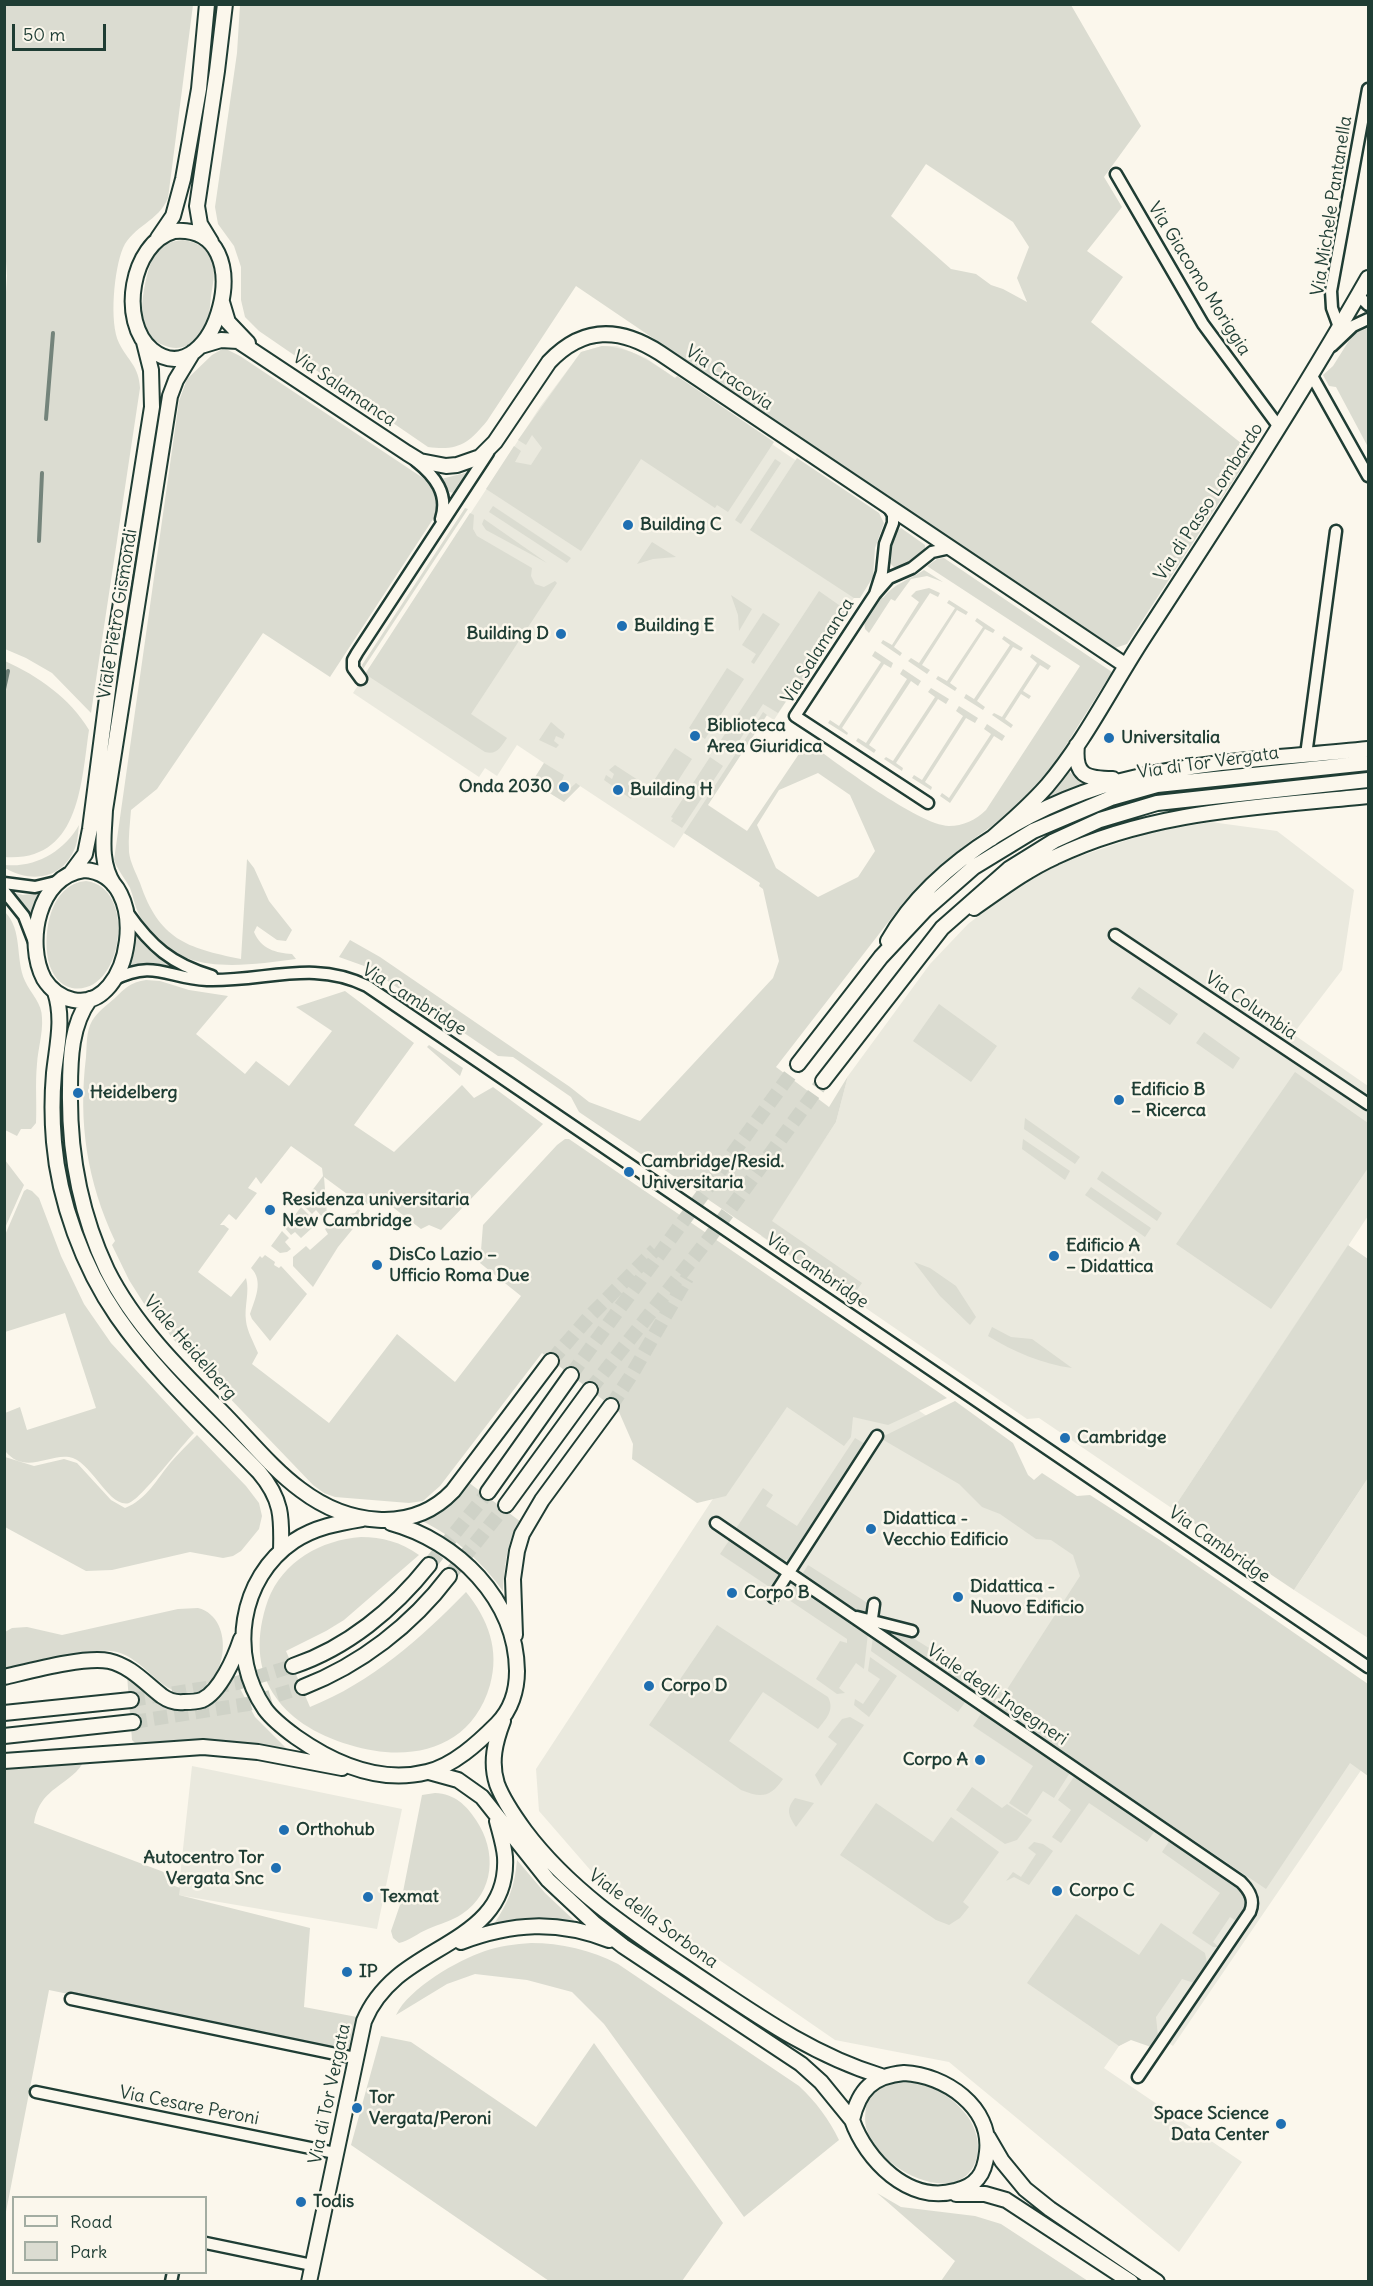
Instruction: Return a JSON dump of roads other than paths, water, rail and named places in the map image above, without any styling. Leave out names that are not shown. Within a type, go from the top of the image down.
[{"type":"street","points":[[207,4],[198,96],[183,179],[173,216],[142,257],[134,292],[134,320],[144,342],[154,352],[167,358],[178,358],[220,340],[238,341],[261,354]]},
{"type":"street","points":[[225,4],[218,71],[197,206],[200,224],[216,249],[222,266],[223,310],[228,321],[244,340],[261,354]]},
{"type":"street","name":"Via Michele Pantanella","points":[[1339,327],[1332,308],[1331,291],[1368,89]]},
{"type":"street","name":"Via Giacomo Moriggia","points":[[1116,174],[1203,324],[1279,427]]},
{"type":"street","points":[[156,239],[168,233],[185,231],[200,237],[216,249]]},
{"type":"street","name":"Via di Passo Lombardo","points":[[991,839],[1014,820],[1046,787],[1077,743],[1125,665],[1245,483],[1312,376],[1339,327],[1365,299],[1368,278]]},
{"type":"street","points":[[197,349],[215,323],[222,296]]},
{"type":"street","points":[[1327,350],[1353,326],[1368,319]]},
{"type":"street","name":"Via Cracovia","points":[[407,453],[433,465],[457,465],[480,457],[495,442],[543,371],[560,351],[574,341],[592,335],[627,336],[653,348],[1125,665]]},
{"type":"street","name":"Viale Pietro Gismondi","points":[[66,877],[86,854],[112,659],[152,407],[151,370],[144,342]]},
{"type":"street","name":"Viale Pietro Gismondi","points":[[114,885],[106,871],[103,858],[105,810],[170,396],[178,375],[197,349]]},
{"type":"street","name":"Via Salamanca","points":[[261,354],[407,453]]},
{"type":"street","points":[[1312,376],[1368,476]]},
{"type":"street","points":[[361,679],[354,671],[353,660],[495,442]]},
{"type":"street","points":[[407,453],[431,475],[442,492],[444,509],[435,535]]},
{"type":"street","name":"Via Salamanca","points":[[874,594],[882,572],[885,544],[890,534],[893,515],[886,505]]},
{"type":"street","points":[[890,534],[903,523],[920,527],[929,537],[929,547],[922,560]]},
{"type":"street","points":[[1306,755],[1336,531]]},
{"type":"street","name":"Via Salamanca","points":[[928,802],[795,716],[874,594],[889,578],[912,568],[934,550],[950,548]]},
{"type":"street","points":[[1077,743],[1077,762],[1081,772],[1086,776],[1097,779],[1127,779]]},
{"type":"street","name":"Via di Tor Vergata","points":[[991,839],[1066,800],[1127,779],[1223,764],[1368,749]]},
{"type":"street","name":"Via di Tor Vergata","points":[[798,1064],[881,957],[925,910],[974,867],[1033,831],[1093,804],[1157,785],[1368,763]]},
{"type":"street","name":"Via di Tor Vergata","points":[[823,1081],[954,915],[1022,860],[1062,836],[1111,816],[1168,801],[1368,780]]},
{"type":"street","name":"Via di Tor Vergata","points":[[938,933],[1040,864],[1079,846],[1151,822],[1203,813],[1368,795]]},
{"type":"street","points":[[881,957],[900,920],[915,903],[955,865],[991,839]]},
{"type":"street","points":[[4,883],[34,887],[81,870],[93,871],[104,876],[114,885],[126,911],[127,944],[121,964],[112,980],[90,999],[77,1000],[55,992],[42,975],[37,949],[24,916],[4,891]]},
{"type":"street","points":[[37,949],[40,910],[48,895],[66,877]]},
{"type":"street","name":"Via Cambridge","points":[[126,911],[147,940],[162,954],[183,965],[224,979]]},
{"type":"street","name":"Via Columbia","points":[[1114,935],[1368,1104]]},
{"type":"street","name":"Via Cambridge","points":[[112,980],[150,969],[193,978],[224,979],[248,979],[312,971],[334,974],[367,986],[1368,1667]]},
{"type":"street","name":"Viale Heidelberg","points":[[55,992],[60,1019],[53,1082],[55,1150],[65,1197],[81,1246],[106,1298],[131,1334],[173,1383],[259,1472],[271,1488],[280,1510],[281,1551]]},
{"type":"street","name":"Viale Heidelberg","points":[[90,999],[80,1014],[74,1040],[70,1083],[71,1145],[76,1180],[87,1218],[113,1280],[136,1316],[172,1361],[292,1483],[321,1503],[364,1519]]},
{"type":"street","points":[[4,1677],[64,1664],[103,1660],[130,1669],[171,1701],[196,1701],[207,1696],[218,1684],[235,1655],[243,1635],[250,1598],[269,1562],[281,1551],[316,1530],[335,1523],[414,1517],[444,1501],[552,1361]]},
{"type":"street","points":[[488,1492],[571,1375]]},
{"type":"street","points":[[506,1505],[590,1390]]},
{"type":"street","points":[[517,1661],[513,1579],[516,1551],[522,1534],[542,1500],[611,1406]]},
{"type":"street","points":[[773,1597],[877,1436]]},
{"type":"street","points":[[379,1520],[411,1530],[435,1542],[476,1573],[493,1594],[503,1613],[517,1661]]},
{"type":"street","points":[[716,1523],[849,1614],[871,1625],[912,1631]]},
{"type":"street","points":[[293,1666],[334,1648],[375,1620],[408,1590],[429,1565]]},
{"type":"street","points":[[303,1687],[333,1674],[387,1639],[421,1609],[448,1576]]},
{"type":"street","points":[[871,1625],[874,1604]]},
{"type":"street","name":"Viale degli Ingegneri","points":[[871,1625],[1248,1889],[1253,1900],[1252,1906],[1242,1924],[1138,2077]]},
{"type":"street","points":[[243,1635],[248,1672],[266,1710],[282,1726],[310,1747],[356,1769]]},
{"type":"street","name":"Viale della Sorbona","points":[[517,1661],[514,1693],[497,1737],[494,1756],[495,1775],[499,1788],[520,1824],[564,1875],[630,1929],[793,2039],[848,2065],[881,2076]]},
{"type":"street","points":[[4,1713],[131,1700]]},
{"type":"street","points":[[4,1761],[203,1747],[258,1752],[316,1765],[399,1775],[429,1772],[470,1748],[504,1717]]},
{"type":"street","points":[[4,1736],[134,1722]]},
{"type":"street","name":"Viale della Sorbona","points":[[429,1772],[463,1783],[482,1797],[548,1880],[580,1911],[623,1946],[801,2064],[821,2082],[852,2120]]},
{"type":"street","name":"Via di Tor Vergata","points":[[309,2282],[364,2019],[383,1991],[398,1976],[474,1927],[485,1917],[500,1893],[504,1879],[505,1856],[495,1813]]},
{"type":"street","name":"Via di Tor Vergata","points":[[442,1947],[498,1929],[529,1926],[551,1926],[575,1930],[623,1946]]},
{"type":"street","points":[[71,1999],[355,2058]]},
{"type":"street","points":[[1131,2282],[1006,2200],[985,2194],[942,2195],[918,2190],[889,2173],[868,2151],[852,2120],[859,2099],[865,2090],[881,2076],[913,2074],[939,2082],[958,2093],[971,2104],[1002,2161],[1025,2189],[1050,2209],[1157,2282]]},
{"type":"street","name":"Via Cesare Peroni","points":[[36,2092],[335,2153]]},
{"type":"street","points":[[942,2195],[967,2187],[978,2179],[985,2162],[988,2137]]},
{"type":"street","points":[[207,2243],[307,2264]]},
{"type":"waterway","points":[[46,419],[53,333]]},
{"type":"waterway","points":[[39,541],[42,473]]},
{"type":"waterway","points":[[4,689],[8,671]]},
{"type":"tunnel","points":[[571,1375],[798,1064]]},
{"type":"tunnel","points":[[590,1390],[710,1237],[823,1081]]},
{"type":"tunnel","points":[[551,1361],[589,1317],[655,1250]]},
{"type":"tunnel","points":[[611,1406],[687,1278]]},
{"type":"tunnel","points":[[429,1565],[488,1492]]},
{"type":"tunnel","points":[[449,1576],[506,1505]]},
{"type":"tunnel","points":[[131,1700],[237,1683],[293,1666]]},
{"type":"tunnel","points":[[133,1722],[248,1704],[303,1687]]},
{"type":"place","name":"Building C","points":[[628,525]]},
{"type":"place","name":"Building E","points":[[622,626]]},
{"type":"place","name":"Building D","points":[[561,634]]},
{"type":"place","name":"Biblioteca Area Giuridica","points":[[695,736]]},
{"type":"place","name":"Universitalia","points":[[1109,738]]},
{"type":"place","name":"Onda 2030","points":[[564,787]]},
{"type":"place","name":"Building H","points":[[618,790]]},
{"type":"place","name":"Heidelberg","points":[[78,1093]]},
{"type":"place","name":"Edificio B – Ricerca","points":[[1119,1100]]},
{"type":"place","name":"Cambridge/Resid. Universitaria","points":[[629,1172]]},
{"type":"place","name":"Residenza universitaria New Cambridge","points":[[270,1210]]},
{"type":"place","name":"Edificio A – Didattica","points":[[1054,1256]]},
{"type":"place","name":"DisCo Lazio – Ufficio Roma Due","points":[[377,1265]]},
{"type":"place","name":"Cambridge","points":[[1065,1438]]},
{"type":"place","name":"Didattica - Vecchio Edificio","points":[[871,1529]]},
{"type":"place","name":"Corpo B","points":[[732,1593]]},
{"type":"place","name":"Didattica - Nuovo Edificio","points":[[958,1597]]},
{"type":"place","name":"Corpo D","points":[[649,1686]]},
{"type":"place","name":"Corpo A","points":[[980,1760]]},
{"type":"place","name":"Orthohub","points":[[284,1830]]},
{"type":"place","name":"Autocentro Tor Vergata Snc","points":[[276,1868]]},
{"type":"place","name":"Corpo C","points":[[1057,1891]]},
{"type":"place","name":"Texmat","points":[[368,1897]]},
{"type":"place","name":"IP","points":[[347,1972]]},
{"type":"place","name":"Tor Vergata/Peroni","points":[[357,2108]]},
{"type":"place","name":"Space Science Data Center","points":[[1281,2124]]},
{"type":"place","name":"Todis","points":[[301,2202]]}]
